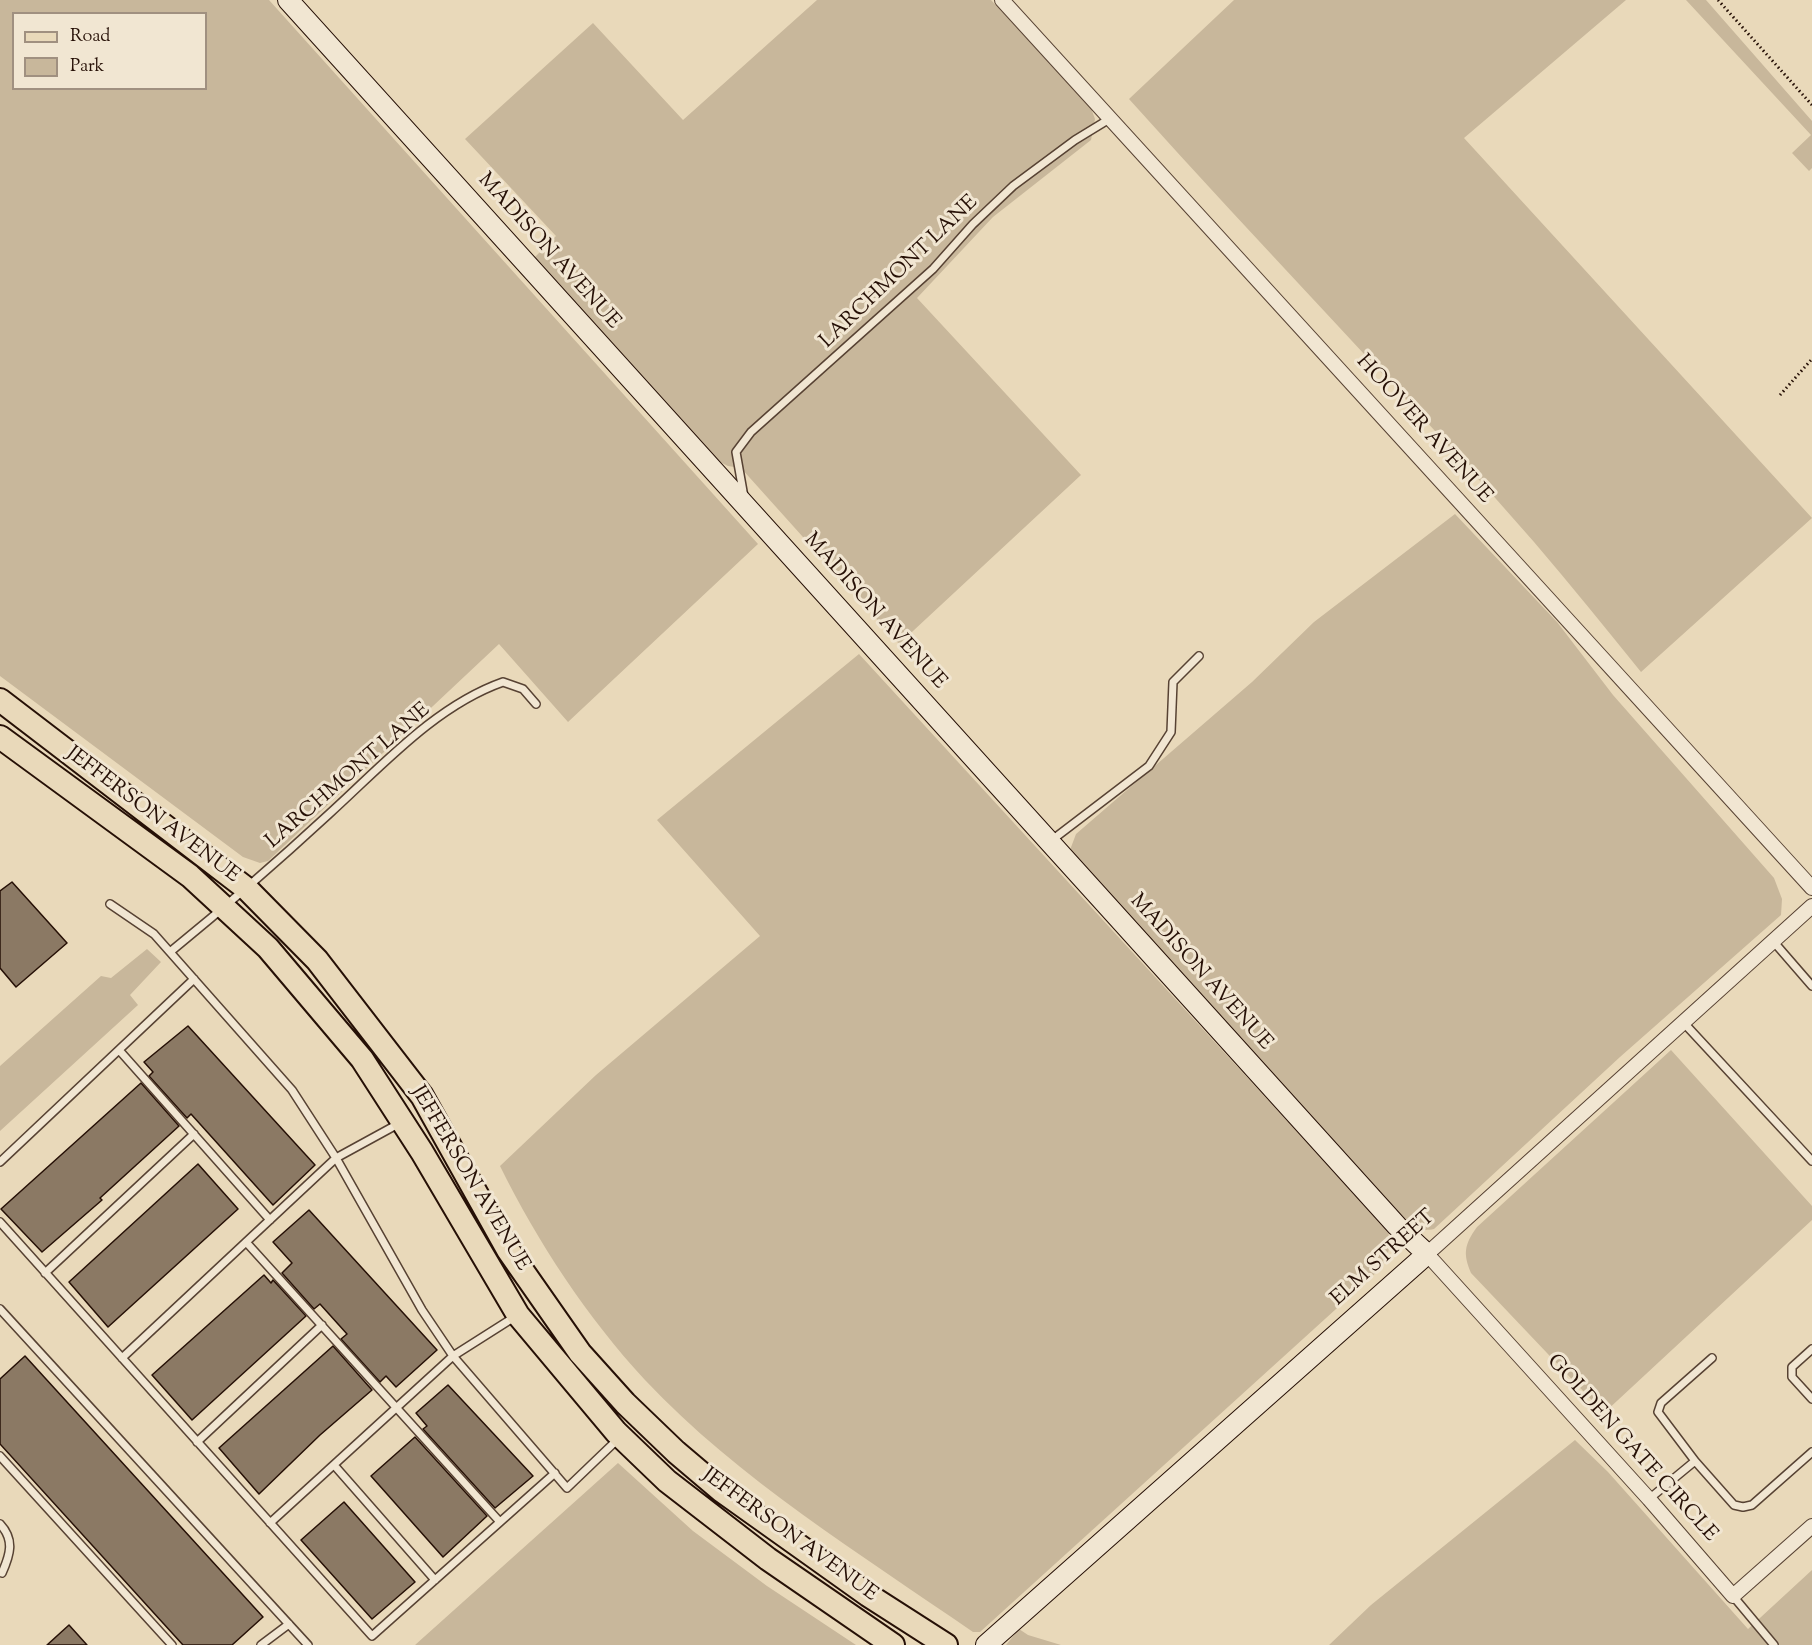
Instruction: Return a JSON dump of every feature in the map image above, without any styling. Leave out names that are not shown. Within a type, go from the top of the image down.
[{"type":"main road","name":"JEFFERSON AVENUE","points":[[0,700],[248,889],[317,960],[422,1096],[508,1250],[580,1353],[625,1403],[676,1452],[755,1515],[868,1595],[946,1645]]},
{"type":"main road","name":"JEFFERSON AVENUE","points":[[0,737],[190,876],[268,948],[362,1059],[518,1315],[585,1398],[621,1437],[668,1481],[768,1559],[893,1645]]},
{"type":"main road","points":[[518,1315],[529,1313],[586,1376],[625,1403]]},
{"type":"street","name":"MADISON AVENUE","points":[[288,0],[1397,1226],[1427,1254]]},
{"type":"street","name":"HOOVER AVENUE","points":[[1002,0],[1812,888]]},
{"type":"street","name":"ELM STREET","points":[[986,1645],[1427,1254],[1812,906]]},
{"type":"street","name":"GOLDEN GATE CIRCLE","points":[[1427,1254],[1649,1499],[1733,1596]]},
{"type":"street","points":[[1733,1596],[1812,1527]]},
{"type":"lane","name":"LARCHMONT LANE","points":[[746,506],[736,452],[751,432],[933,269],[973,224],[1012,186],[1075,140],[1110,118]]},
{"type":"lane","points":[[1050,842],[1149,766],[1171,732],[1173,681],[1199,656]]},
{"type":"lane","name":"LARCHMONT LANE","points":[[170,952],[248,889],[418,734],[476,693],[504,681],[523,689],[536,704]]},
{"type":"lane","points":[[110,904],[154,934],[292,1090],[336,1158],[423,1310],[453,1356],[567,1488],[621,1437]]},
{"type":"lane","points":[[1773,941],[1812,986]]},
{"type":"lane","points":[[0,1162],[194,979]]},
{"type":"lane","points":[[1683,1022],[1812,1161]]},
{"type":"lane","points":[[119,1050],[270,1220]]},
{"type":"lane","points":[[122,1358],[336,1158],[402,1122]]},
{"type":"lane","points":[[45,1273],[194,1134]]},
{"type":"lane","points":[[0,1222],[372,1636],[555,1473]]},
{"type":"lane","points":[[246,1242],[500,1522]]},
{"type":"lane","points":[[0,1309],[308,1645]]},
{"type":"lane","points":[[270,1523],[453,1356],[518,1315]]},
{"type":"lane","points":[[197,1442],[322,1326]]},
{"type":"lane","points":[[1812,1349],[1792,1367],[1792,1377],[1812,1399]]},
{"type":"lane","points":[[1712,1358],[1661,1403],[1658,1412],[1695,1461],[1734,1505],[1743,1507],[1752,1505],[1812,1452]]},
{"type":"lane","points":[[0,1456],[172,1645]]},
{"type":"lane","points":[[1649,1499],[1695,1461]]},
{"type":"lane","points":[[334,1465],[435,1580]]},
{"type":"lane","points":[[0,1524],[10,1542],[10,1555],[2,1573]]},
{"type":"lane","points":[[1733,1596],[1774,1645]]},
{"type":"lane","points":[[261,1645],[289,1624]]},
{"type":"path","points":[[1718,0],[1812,105]]},
{"type":"path","points":[[1780,395],[1812,359]]},
{"type":"green space","points":[[0,0],[269,0],[758,544],[568,722],[499,644],[268,861],[260,863],[243,857],[0,676]]},
{"type":"green space","points":[[817,0],[991,0],[1091,108],[1095,119],[1091,140],[993,217],[917,298],[1081,475],[899,644],[741,468],[728,466],[718,461],[533,259],[556,236],[465,139],[593,23],[683,120]]},
{"type":"green space","points":[[1234,0],[1626,0],[1464,138],[1812,518],[1641,672],[1548,558],[1484,486],[1129,99]]},
{"type":"green space","points":[[1686,0],[1706,0],[1812,121],[1812,168],[1809,171],[1792,153],[1811,135]]},
{"type":"green space","points":[[1455,514],[1557,622],[1613,695],[1774,878],[1782,899],[1781,915],[1620,1057],[1434,1229],[1424,1230],[1409,1224],[1070,850],[1076,834],[1252,682],[1314,622]]},
{"type":"green space","points":[[859,654],[1388,1231],[1389,1237],[1387,1256],[1379,1270],[980,1632],[973,1632],[802,1514],[760,1483],[681,1416],[624,1356],[584,1305],[547,1251],[500,1166],[596,1075],[760,936],[657,820]]},
{"type":"green space","points":[[147,949],[161,962],[130,995],[138,1005],[0,1131],[0,1066],[101,976],[111,978]]},
{"type":"green space","points":[[1671,1050],[1812,1206],[1812,1220],[1604,1413],[1471,1273],[1466,1255],[1467,1244],[1477,1227]]},
{"type":"green space","points":[[1575,1440],[1608,1472],[1748,1629],[1812,1570],[1812,1645],[1329,1645],[1371,1605]]},
{"type":"green space","points":[[618,1463],[693,1531],[767,1586],[856,1645],[415,1645]]},
{"type":"green space","points":[[1019,1629],[1028,1635],[1061,1645],[1006,1645]]},
{"type":"building","points":[[12,882],[67,943],[16,987],[0,968],[0,891]]},
{"type":"building","points":[[188,1026],[315,1165],[273,1205],[191,1114],[187,1118],[149,1076],[153,1072],[144,1062]]},
{"type":"building","points":[[141,1083],[179,1126],[100,1198],[102,1200],[42,1252],[1,1209]]},
{"type":"building","points":[[198,1164],[238,1209],[108,1327],[69,1282]]},
{"type":"building","points":[[309,1210],[437,1350],[396,1387],[386,1376],[380,1382],[341,1339],[347,1334],[320,1304],[314,1309],[282,1273],[292,1263],[273,1242]]},
{"type":"building","points":[[264,1275],[271,1283],[273,1280],[306,1316],[192,1420],[152,1375]]},
{"type":"building","points":[[333,1346],[372,1390],[320,1435],[259,1494],[219,1448]]},
{"type":"building","points":[[25,1356],[263,1617],[232,1645],[183,1645],[0,1444],[0,1379]]},
{"type":"building","points":[[448,1385],[533,1476],[495,1508],[423,1429],[427,1426],[416,1413]]},
{"type":"building","points":[[415,1437],[487,1516],[443,1557],[371,1476]]},
{"type":"building","points":[[344,1502],[415,1582],[372,1619],[301,1540]]},
{"type":"building","points":[[69,1625],[87,1645],[47,1645]]}]
